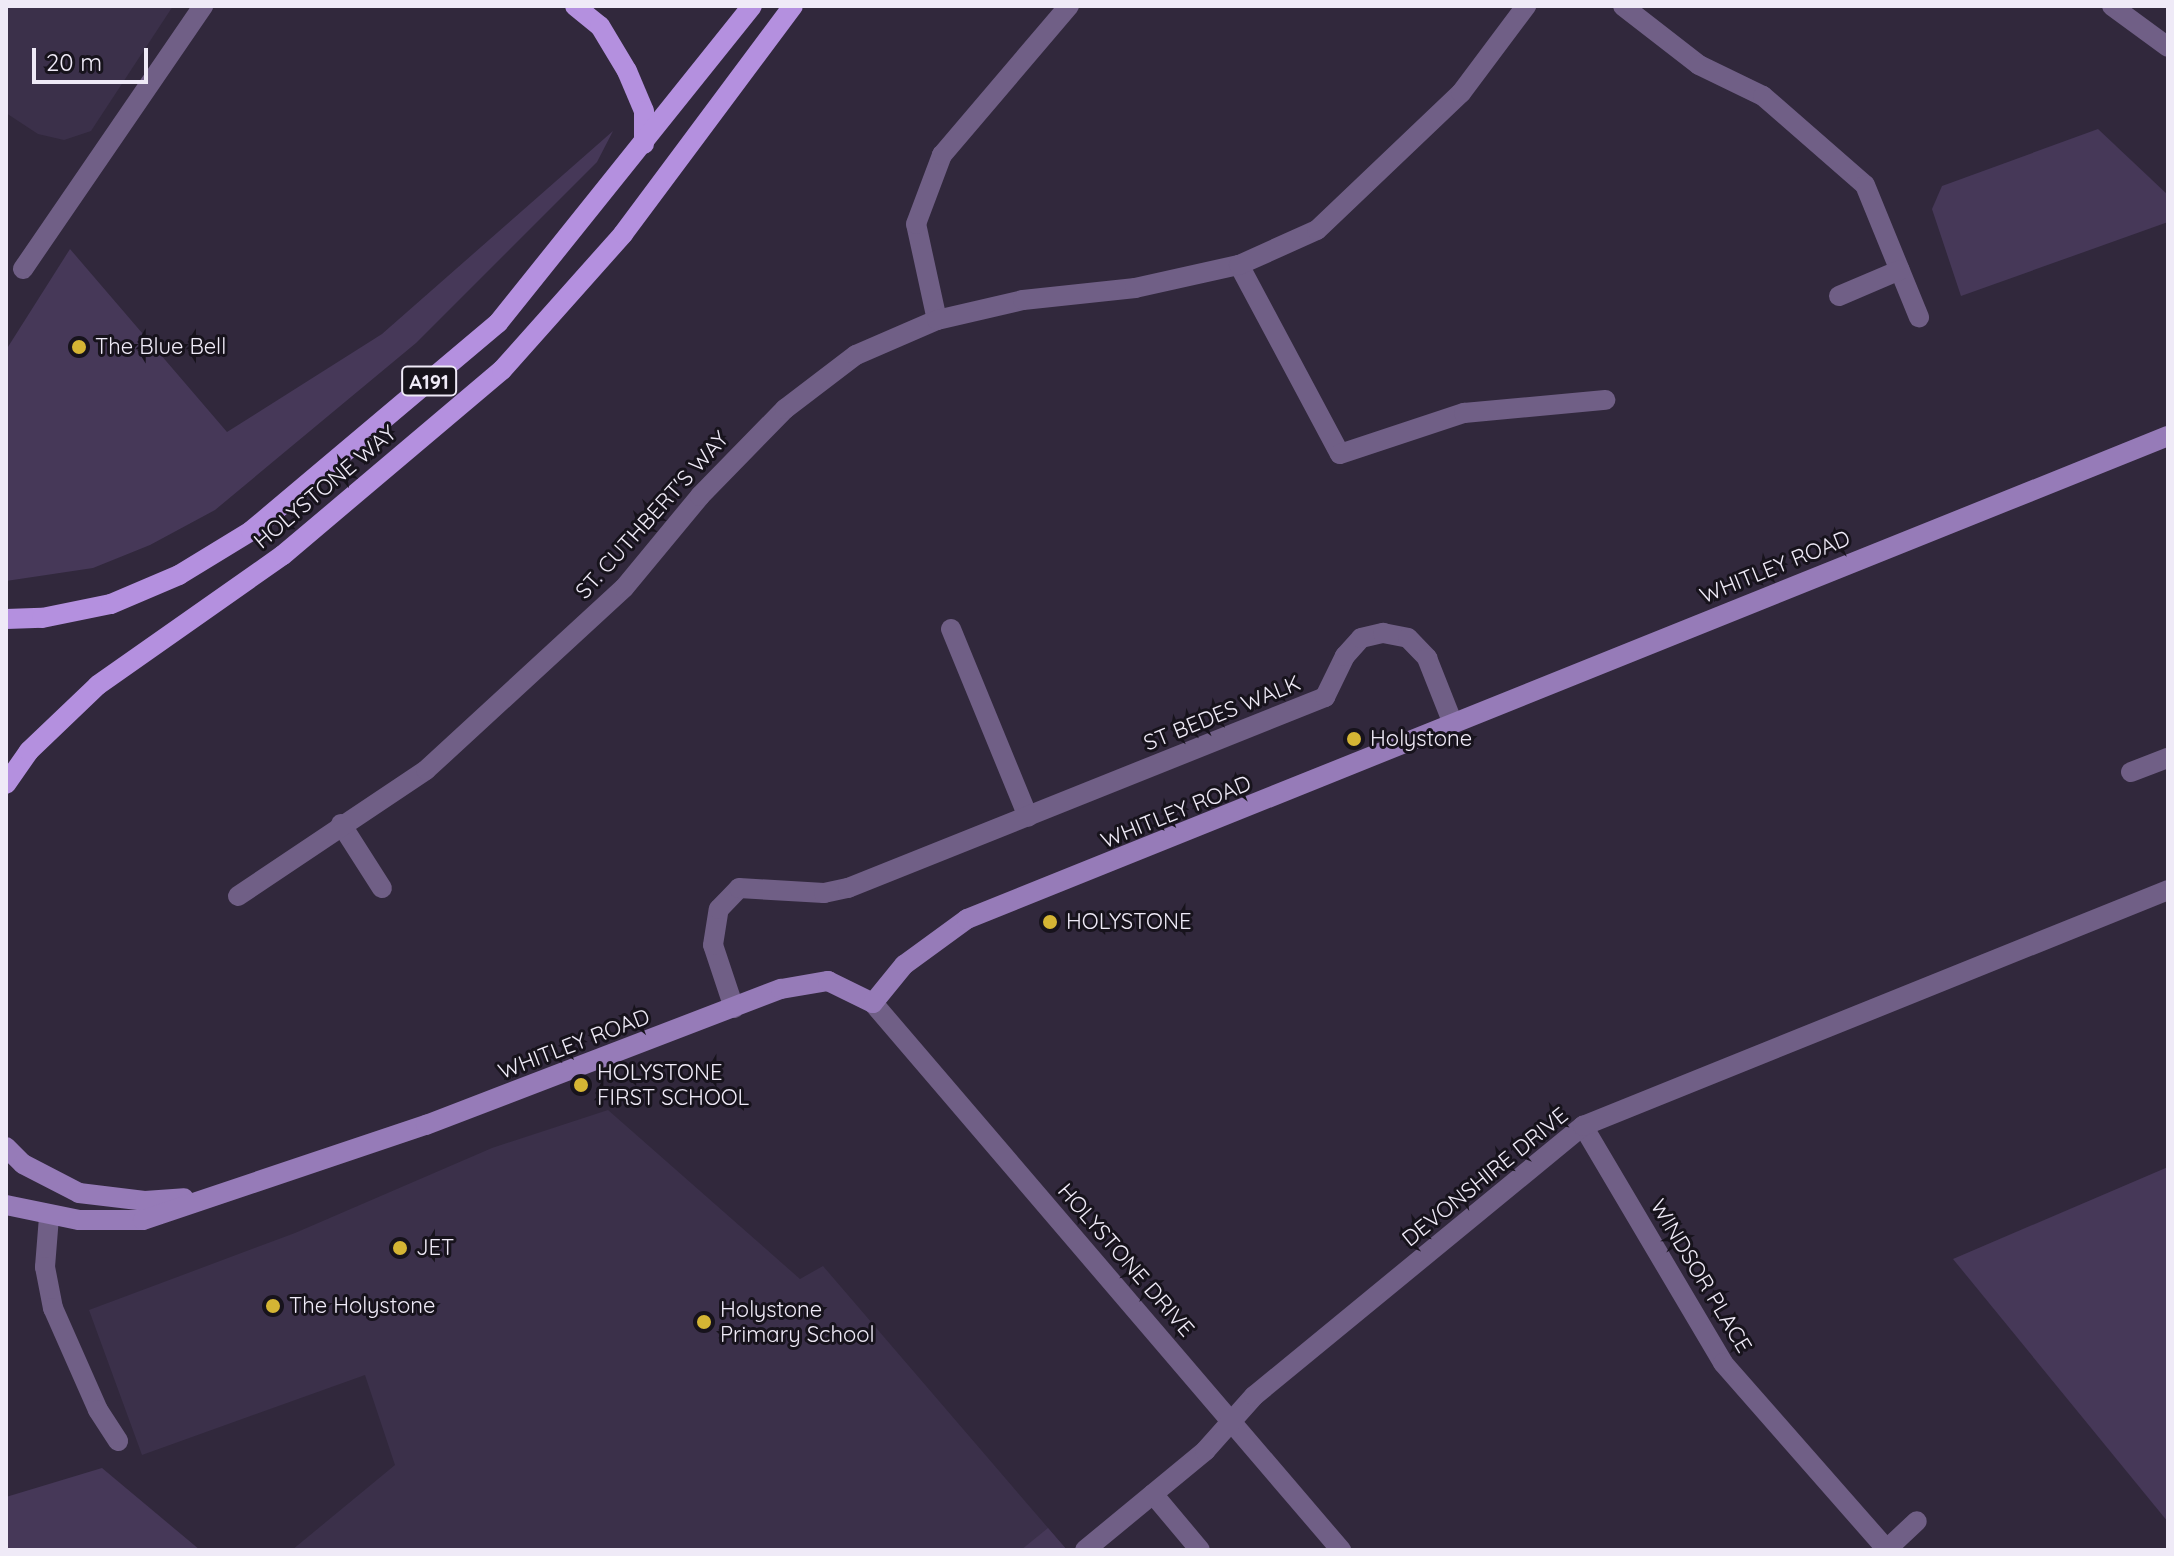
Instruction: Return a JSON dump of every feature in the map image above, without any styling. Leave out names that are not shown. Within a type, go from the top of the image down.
[{"type":"main road","points":[[575,6],[600,26],[627,71],[644,111],[644,144]]},
{"type":"main road","name":"HOLYSTONE WAY","points":[[6,619],[42,618],[111,604],[179,575],[251,531],[498,323],[752,6]]},
{"type":"main road","name":"HOLYSTONE WAY","points":[[6,784],[29,751],[98,685],[283,555],[502,370],[623,234],[793,6]]},
{"type":"street","points":[[937,320],[916,224],[942,155],[1069,6]]},
{"type":"street","name":"ST. CUTHBERT'S WAY","points":[[238,896],[341,824],[426,770],[624,588],[700,496],[785,409],[856,355],[937,320],[1023,300],[1135,288],[1239,265],[1317,230],[1461,93],[1526,6]]},
{"type":"street","points":[[1623,6],[1699,65],[1763,96],[1865,185],[1919,317]]},
{"type":"street","points":[[2112,6],[2168,47]]},
{"type":"street","points":[[23,269],[204,7]]},
{"type":"street","points":[[1239,265],[1340,454],[1464,413],[1605,400]]},
{"type":"street","points":[[1839,296],[1900,270]]},
{"type":"street","name":"WHITLEY ROAD","points":[[6,1205],[49,1217],[143,1220],[426,1125],[809,981],[828,981],[873,1003],[904,965],[967,919],[1203,828],[1452,721],[2168,436]]},
{"type":"street","points":[[951,629],[1028,817]]},
{"type":"street","name":"ST BEDES WALK","points":[[734,1008],[713,945],[719,909],[739,888],[824,893],[848,888],[1028,817],[1325,697],[1361,638],[1383,633],[1408,638],[1427,658],[1452,721]]},
{"type":"street","points":[[2131,772],[2168,758]]},
{"type":"street","points":[[341,824],[382,888]]},
{"type":"street","name":"DEVONSHIRE DRIVE","points":[[1085,1550],[1205,1451],[1232,1419],[1583,1126],[2168,890]]},
{"type":"street","name":"HOLYSTONE DRIVE","points":[[873,1003],[1341,1550]]},
{"type":"street","name":"WINDSOR PLACE","points":[[1583,1126],[1723,1363],[1887,1550],[1917,1521]]},
{"type":"street","name":"WHITLEY ROAD","points":[[6,1147],[23,1164],[79,1193],[145,1201],[216,1195]]},
{"type":"street","points":[[49,1217],[45,1267],[53,1308],[98,1410],[118,1441]]},
{"type":"street","points":[[1153,1494],[1200,1550]]},
{"type":"shaded area","points":[[6,6],[173,6],[91,131],[64,140],[38,134],[6,113]]},
{"type":"shaded area","points":[[2098,129],[2168,195],[2168,222],[1961,296],[1932,209],[1942,186]]},
{"type":"shaded area","points":[[613,131],[597,162],[416,343],[215,510],[150,545],[93,568],[6,581],[6,350],[70,249],[227,432],[382,334]]},
{"type":"shaded area","name":"Holystone Primary School","points":[[608,1110],[800,1279],[823,1266],[1067,1550],[292,1550],[395,1465],[365,1375],[142,1455],[89,1310],[295,1233],[492,1148]]},
{"type":"shaded area","points":[[2168,1167],[2168,1522],[1953,1259]]},
{"type":"shaded area","points":[[102,1468],[200,1550],[6,1550],[6,1497]]},
{"type":"shaded area","points":[[1048,1528],[1067,1550],[1021,1550]]},
{"type":"place","name":"The Blue Bell","points":[[79,347]]},
{"type":"place","name":"Holystone","points":[[1354,739]]},
{"type":"place","name":"HOLYSTONE","points":[[1050,922]]},
{"type":"place","name":"HOLYSTONE FIRST SCHOOL","points":[[581,1085]]},
{"type":"place","name":"JET","points":[[400,1248]]},
{"type":"place","name":"The Holystone","points":[[273,1306]]},
{"type":"place","name":"Holystone Primary School","points":[[704,1322]]}]
